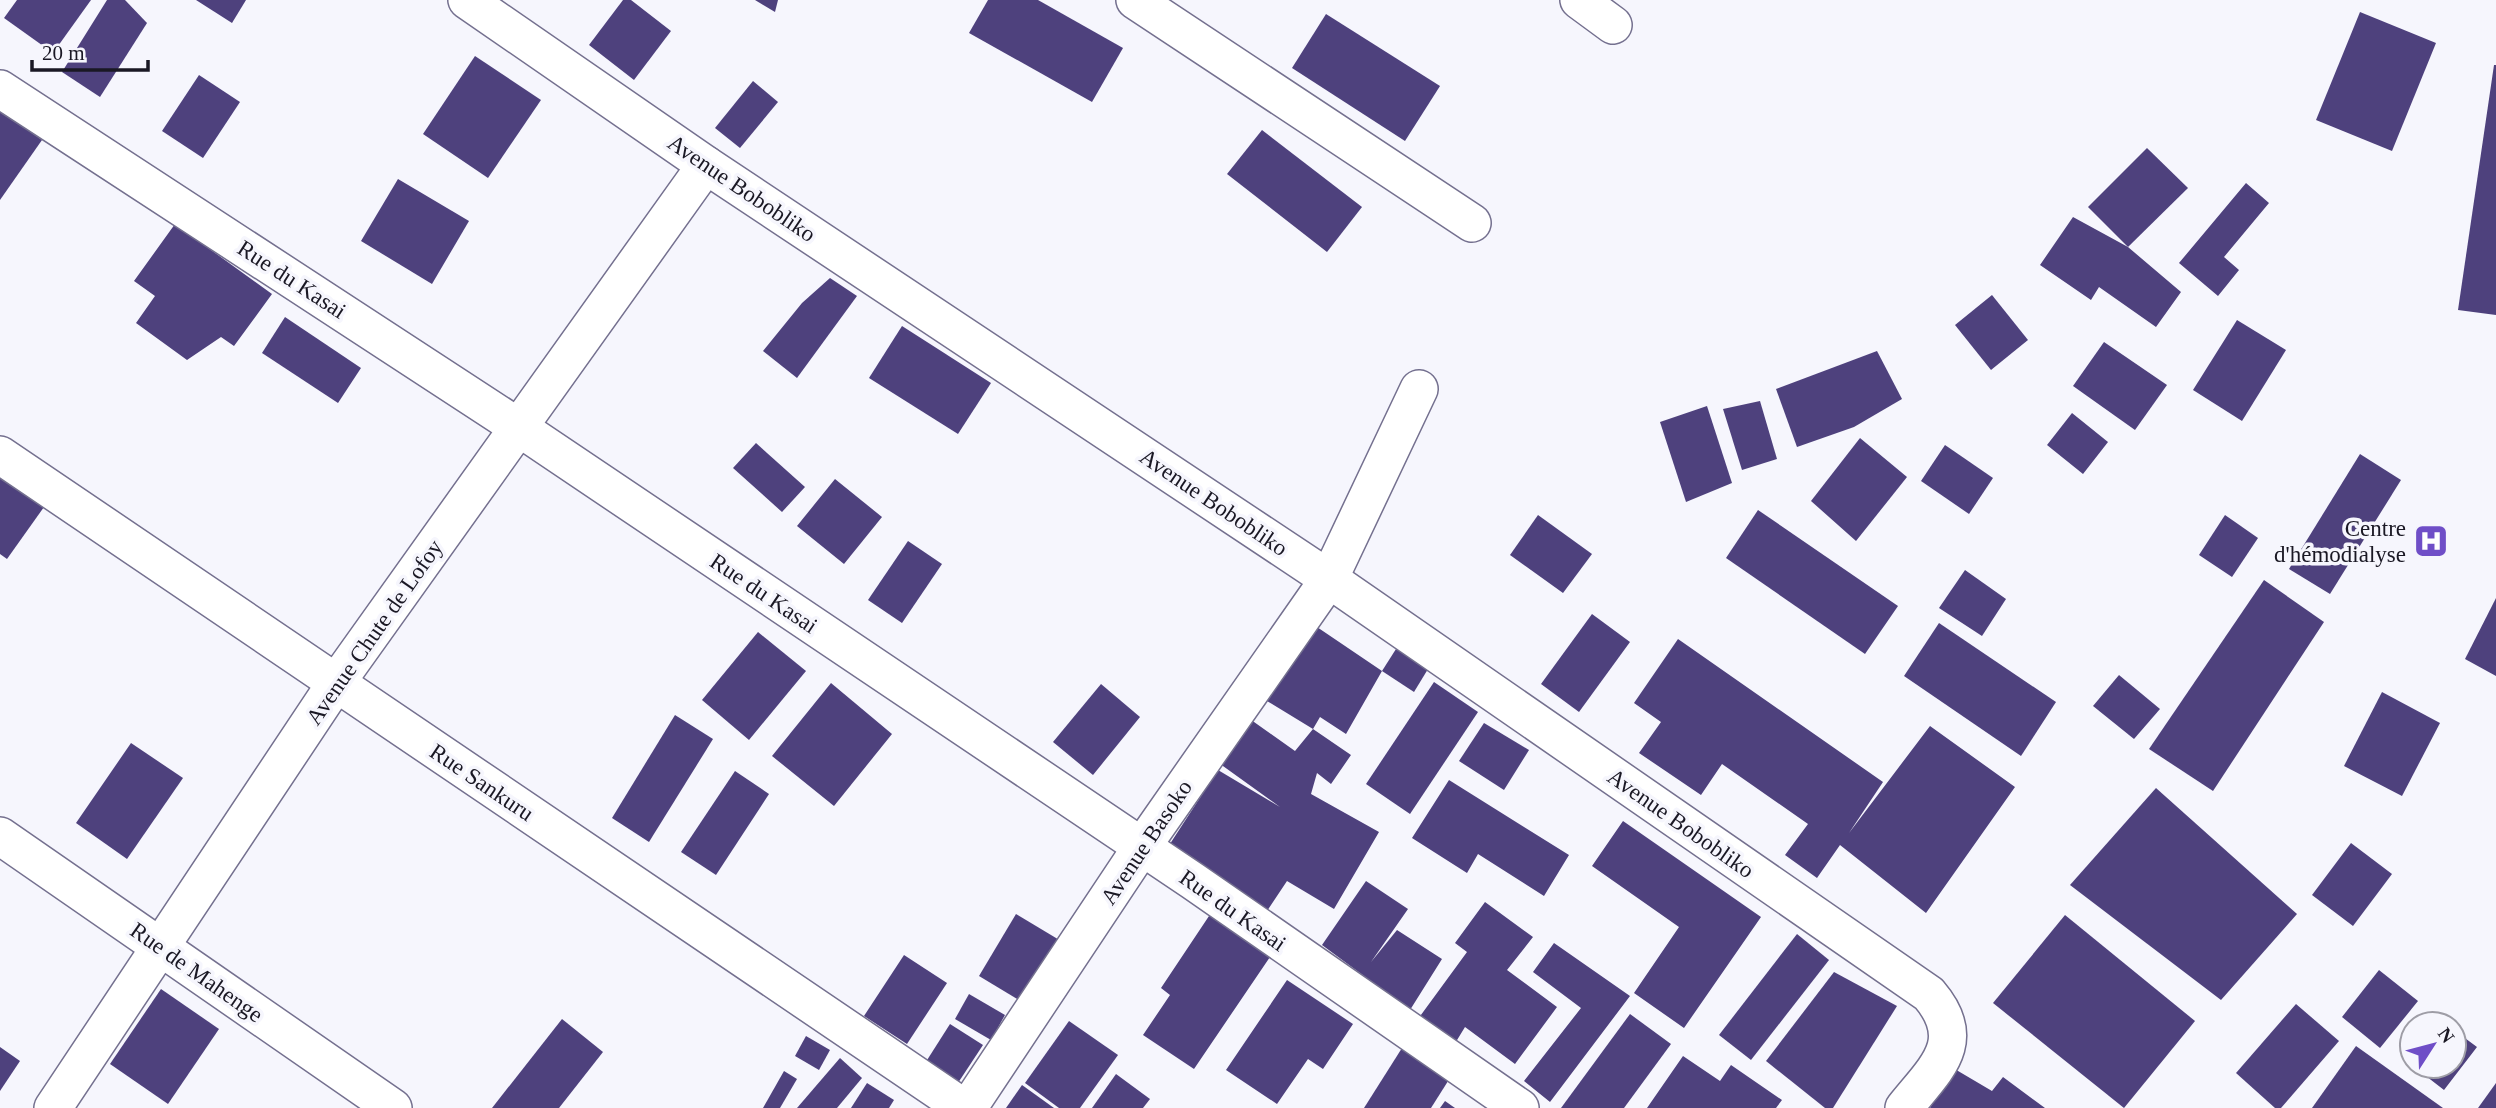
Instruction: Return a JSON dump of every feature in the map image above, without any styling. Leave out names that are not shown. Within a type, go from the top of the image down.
[{"type":"street","name":"Avenue Bobobliko","points":[[467,0],[706,164],[1329,579],[1929,995],[1947,1021],[1950,1036],[1945,1052],[1903,1108]]},
{"type":"street","points":[[1135,0],[1472,223]]},
{"type":"street","points":[[1579,0],[1613,25]]},
{"type":"street","name":"Rue du Kasai","points":[[0,89],[518,427],[1323,969],[1520,1108]]},
{"type":"street","name":"Avenue Chute de Lofoy","points":[[53,1108],[337,683],[706,164]]},
{"type":"street","name":"Avenue Basoko","points":[[966,1108],[1141,848],[1329,579],[1419,389]]},
{"type":"street","name":"Rue Sankuru","points":[[0,455],[966,1108]]},
{"type":"street","name":"Rue de Mahenge","points":[[0,836],[393,1108]]},
{"type":"building","points":[[17,0],[91,0],[53,53],[4,18]]},
{"type":"building","points":[[107,0],[125,0],[147,23],[100,97],[62,72]]},
{"type":"building","points":[[196,0],[246,0],[232,23]]},
{"type":"building","points":[[623,0],[631,0],[671,31],[634,80],[589,45]]},
{"type":"building","points":[[755,0],[778,0],[775,12]]},
{"type":"building","points":[[988,0],[1038,0],[1123,48],[1092,102],[969,33]]},
{"type":"building","points":[[2360,12],[2436,43],[2392,151],[2316,120]]},
{"type":"building","points":[[1326,14],[1440,86],[1405,141],[1292,68]]},
{"type":"building","points":[[475,56],[541,100],[488,178],[423,134]]},
{"type":"building","points":[[2496,65],[2496,315],[2458,310]]},
{"type":"building","points":[[199,75],[240,102],[203,158],[162,131]]},
{"type":"building","points":[[753,81],[778,102],[740,148],[715,128]]},
{"type":"building","points":[[0,110],[42,140],[0,200]]},
{"type":"building","points":[[1262,130],[1362,207],[1327,252],[1227,174]]},
{"type":"building","points":[[2147,148],[2188,188],[2128,247],[2088,207]]},
{"type":"building","points":[[398,179],[469,221],[432,284],[361,241]]},
{"type":"building","points":[[2246,183],[2269,203],[2224,257],[2239,270],[2218,296],[2179,263]]},
{"type":"building","points":[[2073,217],[2128,247],[2181,292],[2156,327],[2099,287],[2091,300],[2040,265]]},
{"type":"building","points":[[175,224],[272,294],[234,346],[221,337],[187,360],[136,323],[155,296],[134,281]]},
{"type":"building","points":[[830,278],[857,296],[797,378],[763,351],[802,303]]},
{"type":"building","points":[[1992,295],[2028,340],[1991,370],[1955,325]]},
{"type":"building","points":[[285,317],[361,368],[338,403],[262,353]]},
{"type":"building","points":[[2237,320],[2286,350],[2242,421],[2193,390]]},
{"type":"building","points":[[902,326],[991,383],[958,434],[869,378]]},
{"type":"building","points":[[2104,342],[2167,385],[2135,430],[2073,386]]},
{"type":"building","points":[[1877,351],[1902,399],[1854,427],[1797,447],[1776,389]]},
{"type":"building","points":[[1760,401],[1777,459],[1742,470],[1723,409]]},
{"type":"building","points":[[1707,406],[1732,483],[1686,502],[1660,422]]},
{"type":"building","points":[[2072,413],[2108,442],[2083,474],[2047,445]]},
{"type":"building","points":[[1860,438],[1907,477],[1856,541],[1811,501]]},
{"type":"building","points":[[756,443],[805,487],[782,512],[733,468]]},
{"type":"building","points":[[1945,445],[1993,478],[1969,514],[1921,481]]},
{"type":"building","points":[[2360,454],[2401,480],[2330,594],[2289,569]]},
{"type":"building","points":[[0,475],[44,507],[7,559],[0,554]]},
{"type":"building","points":[[835,479],[882,517],[844,564],[797,526]]},
{"type":"building","points":[[1758,510],[1898,606],[1865,654],[1726,558]]},
{"type":"building","points":[[1538,515],[1592,554],[1563,593],[1510,555]]},
{"type":"building","points":[[2225,515],[2258,538],[2232,577],[2199,555]]},
{"type":"building","points":[[908,541],[942,564],[902,623],[868,600]]},
{"type":"building","points":[[1965,570],[2006,599],[1982,636],[1939,608]]},
{"type":"building","points":[[2264,580],[2324,622],[2213,791],[2149,749]]},
{"type":"building","points":[[2496,598],[2496,676],[2465,659]]},
{"type":"building","points":[[1592,614],[1630,642],[1579,712],[1541,684]]},
{"type":"building","points":[[1939,623],[2056,702],[2021,756],[1904,676]]},
{"type":"building","points":[[1314,625],[1382,671],[1346,734],[1320,717],[1313,729],[1267,701]]},
{"type":"building","points":[[758,632],[806,671],[749,740],[702,700]]},
{"type":"building","points":[[1678,639],[1883,782],[1849,833],[1930,726],[2015,787],[1926,913],[1840,845],[1817,878],[1785,855],[1808,824],[1722,764],[1701,795],[1639,753],[1661,722],[1634,703]]},
{"type":"building","points":[[1396,649],[1428,669],[1414,692],[1382,671]]},
{"type":"building","points":[[2119,675],[2160,709],[2134,739],[2093,706]]},
{"type":"building","points":[[1434,682],[1478,712],[1410,814],[1366,784]]},
{"type":"building","points":[[831,683],[892,734],[834,806],[772,756]]},
{"type":"building","points":[[1101,684],[1140,717],[1093,775],[1053,742]]},
{"type":"building","points":[[2382,692],[2440,723],[2402,796],[2344,766]]},
{"type":"building","points":[[675,715],[713,739],[649,842],[612,818]]},
{"type":"building","points":[[1247,717],[1295,751],[1313,729],[1351,755],[1331,784],[1317,773],[1311,794],[1379,832],[1334,909],[1287,881],[1265,914],[1166,850],[1218,770],[1280,807],[1216,761]]},
{"type":"building","points":[[1484,723],[1529,750],[1504,790],[1459,761]]},
{"type":"building","points":[[131,743],[183,778],[127,859],[76,823]]},
{"type":"building","points":[[735,771],[769,794],[716,875],[681,852]]},
{"type":"building","points":[[1449,780],[1569,855],[1544,896],[1478,854],[1467,873],[1412,838]]},
{"type":"building","points":[[2156,788],[2297,914],[2221,1000],[2070,885]]},
{"type":"building","points":[[1623,821],[1761,917],[1684,1028],[1634,993],[1679,927],[1592,866]]},
{"type":"building","points":[[2351,843],[2392,874],[2353,926],[2312,895]]},
{"type":"building","points":[[1366,881],[1408,909],[1371,962],[1397,930],[1442,959],[1410,1010],[1322,945]]},
{"type":"building","points":[[1485,902],[1533,937],[1507,970],[1557,1007],[1515,1064],[1465,1027],[1454,1045],[1418,1019],[1467,952],[1455,943]]},
{"type":"building","points":[[1211,913],[1272,954],[1194,1069],[1143,1035],[1170,995],[1161,988]]},
{"type":"building","points":[[1016,914],[1066,944],[1029,1006],[979,976]]},
{"type":"building","points":[[2065,915],[2195,1021],[2124,1108],[1993,1003]]},
{"type":"building","points":[[1797,934],[1829,960],[1751,1060],[1719,1035]]},
{"type":"building","points":[[1554,943],[1630,996],[1550,1102],[1524,1081],[1581,1008],[1533,972]]},
{"type":"building","points":[[904,955],[947,983],[907,1044],[864,1016]]},
{"type":"building","points":[[2379,970],[2418,1001],[2411,1010],[2398,1010],[2398,1026],[2380,1048],[2342,1017]]},
{"type":"building","points":[[1834,972],[1897,1006],[1833,1108],[1825,1108],[1766,1061]]},
{"type":"building","points":[[1287,980],[1353,1024],[1323,1069],[1308,1059],[1277,1104],[1226,1070]]},
{"type":"building","points":[[161,989],[219,1029],[168,1104],[110,1064]]},
{"type":"building","points":[[969,994],[1005,1015],[991,1040],[955,1019]]},
{"type":"building","points":[[2296,1004],[2339,1041],[2281,1108],[2275,1108],[2236,1073]]},
{"type":"building","points":[[1630,1014],[1671,1044],[1624,1108],[1561,1108]]},
{"type":"building","points":[[562,1019],[603,1052],[559,1108],[492,1108]]},
{"type":"building","points":[[1069,1021],[1118,1055],[1080,1108],[1059,1108],[1025,1083]]},
{"type":"building","points":[[950,1024],[983,1045],[954,1089],[922,1068]]},
{"type":"building","points":[[806,1036],[830,1050],[819,1070],[795,1056]]},
{"type":"building","points":[[2468,1040],[2477,1047],[2468,1059]]},
{"type":"building","points":[[2356,1046],[2398,1076],[2398,1080],[2404,1080],[2443,1108],[2312,1108]]},
{"type":"building","points":[[0,1047],[20,1061],[0,1091]]},
{"type":"building","points":[[1402,1048],[1450,1078],[1431,1108],[1364,1108]]},
{"type":"building","points":[[1683,1056],[1720,1081],[1731,1065],[1782,1100],[1776,1108],[1647,1108]]},
{"type":"building","points":[[840,1058],[862,1078],[837,1108],[797,1108]]},
{"type":"building","points":[[1953,1068],[1992,1091],[2003,1077],[2045,1108],[1930,1108]]},
{"type":"building","points":[[784,1071],[797,1079],[780,1108],[763,1108]]},
{"type":"building","points":[[1116,1074],[1150,1099],[1143,1108],[1092,1108]]},
{"type":"building","points":[[2431,1080],[2452,1080],[2444,1090]]},
{"type":"building","points":[[867,1083],[894,1100],[889,1108],[851,1108]]},
{"type":"building","points":[[2496,1083],[2496,1108],[2478,1108]]},
{"type":"building","points":[[1022,1085],[1054,1108],[1006,1108]]},
{"type":"building","points":[[1445,1101],[1455,1108],[1440,1108]]},
{"type":"place","name":"Centre d'hémodialyse","points":[[2431,541]]}]
